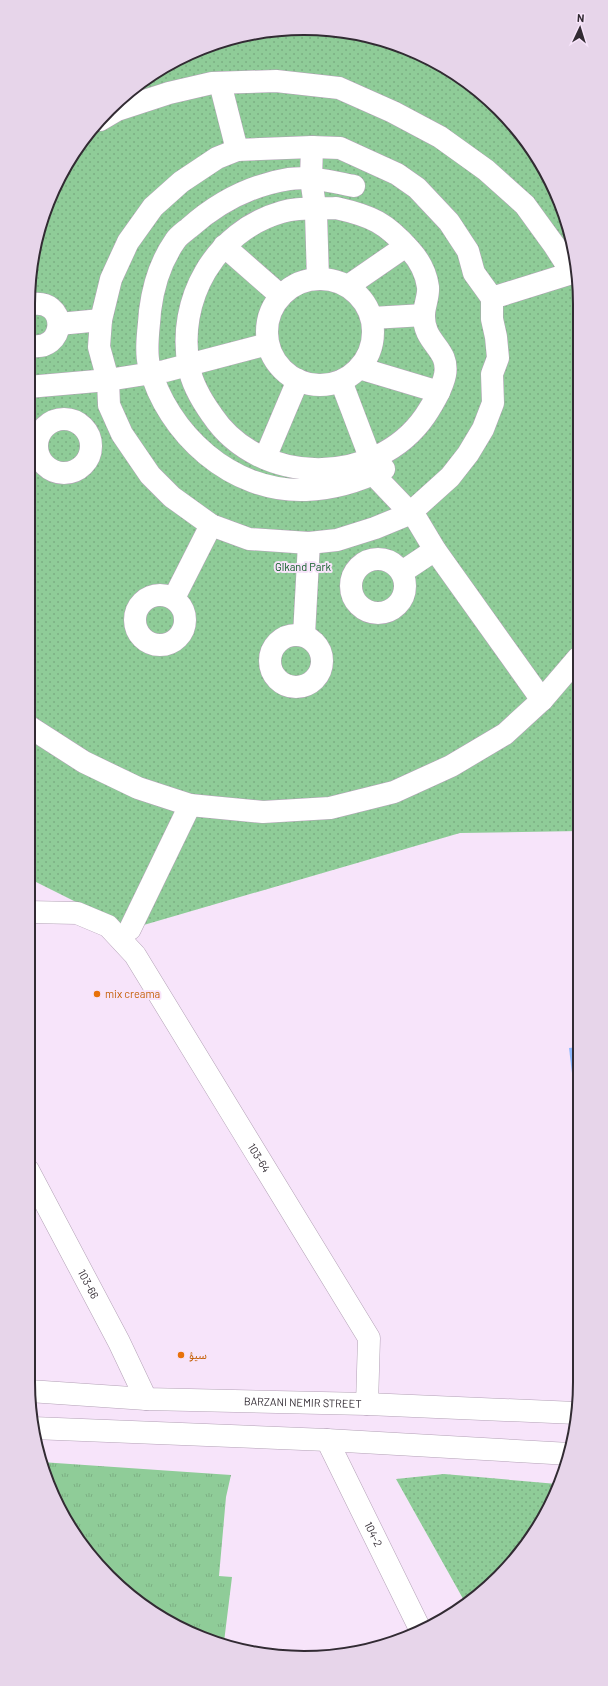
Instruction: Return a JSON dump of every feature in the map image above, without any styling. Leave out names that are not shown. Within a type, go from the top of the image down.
[{"type":"street","points":[[119,109],[169,93],[220,83],[276,81],[339,88],[394,112],[433,133],[486,170],[525,205],[570,266]]},
{"type":"street","points":[[220,83],[237,150]]},
{"type":"street","points":[[312,147],[311,179],[315,209],[318,279]]},
{"type":"street","points":[[312,147],[340,148],[397,174],[417,188],[449,222],[468,251],[474,273],[492,298],[492,319],[496,337],[498,358],[492,374],[493,403],[483,430],[468,454],[450,476],[410,513],[375,528],[337,540],[309,543],[249,539],[211,525],[172,497],[150,475],[135,455],[115,421],[109,405],[108,380],[99,347],[101,320],[111,279],[125,248],[152,207],[181,182],[217,158],[237,150],[312,147]]},
{"type":"street","points":[[354,186],[311,179],[289,179],[242,193],[228,199],[200,218],[175,240],[160,268],[152,298],[148,363],[169,410],[182,432],[203,453],[228,470],[252,482],[305,490],[330,488],[348,475],[413,449]]},
{"type":"street","points":[[348,475],[321,470],[296,469],[242,447],[218,425],[200,398],[189,365],[186,335],[190,303],[204,272],[224,246],[250,225],[282,212],[299,209],[336,208],[357,213],[376,221],[394,232],[418,260],[425,272],[428,289],[424,315],[426,333],[444,356],[446,374],[439,392],[421,421],[380,463]]},
{"type":"street","points":[[224,246],[281,296]]},
{"type":"street","points":[[348,286],[406,246]]},
{"type":"street","points":[[492,298],[571,273]]},
{"type":"street","points":[[318,279],[332,280],[348,286],[366,305],[372,318],[373,336],[369,353],[359,368],[341,381],[326,384],[312,384],[298,380],[284,371],[274,359],[268,344],[267,327],[272,311],[281,296],[291,287],[304,281],[318,279]]},
{"type":"street","points":[[35,303],[49,306],[54,311],[59,324],[54,338],[49,343],[35,347]]},
{"type":"street","points":[[372,318],[424,315]]},
{"type":"street","points":[[59,324],[101,320]]},
{"type":"street","points":[[35,386],[108,380],[152,373],[189,365],[268,344]]},
{"type":"street","points":[[359,368],[439,392]]},
{"type":"street","points":[[266,458],[298,380]]},
{"type":"street","points":[[341,381],[380,463],[410,513],[417,520],[435,550],[542,700]]},
{"type":"street","points":[[55,384],[59,420]]},
{"type":"street","points":[[59,420],[76,421],[83,426],[91,441],[91,450],[88,459],[83,466],[75,470],[57,472],[49,468],[43,462],[39,454],[37,445],[39,436],[44,428],[51,422],[59,420]]},
{"type":"street","points":[[91,441],[115,421]]},
{"type":"street","points":[[174,598],[211,525]]},
{"type":"street","points":[[337,540],[360,566]]},
{"type":"street","points":[[304,636],[309,543]]},
{"type":"street","points":[[402,572],[435,550]]},
{"type":"street","points":[[378,559],[387,560],[395,564],[402,572],[405,579],[406,588],[404,597],[399,605],[392,610],[374,614],[366,611],[353,598],[351,589],[352,580],[360,566],[369,561],[378,559]]},
{"type":"street","points":[[35,730],[84,762],[115,786],[138,788],[190,805],[263,812],[330,808],[394,792],[451,766],[505,734],[542,700],[573,664]]},
{"type":"street","points":[[130,929],[190,805]]},
{"type":"street","name":"103-64","points":[[35,912],[77,914],[108,926],[135,956],[369,1338],[367,1404]]},
{"type":"street","name":"103-66","points":[[35,1183],[119,1342],[146,1398]]},
{"type":"street","points":[[35,1384],[77,1394]]},
{"type":"street","name":"BARZANI NEMIR STREET","points":[[36,1391],[146,1398],[367,1404],[571,1413]]},
{"type":"street","points":[[39,1430],[327,1440],[563,1454]]},
{"type":"street","name":"104-2","points":[[327,1440],[418,1625]]},
{"type":"green space","name":"Glkand Park","points":[[304,35],[339,37],[374,44],[407,55],[438,71],[468,91],[494,114],[517,140],[537,170],[553,201],[564,234],[571,269],[573,304],[573,831],[460,833],[130,929],[35,882],[35,304],[37,269],[44,234],[55,201],[71,169],[91,140],[127,102],[155,80],[170,71],[201,55],[218,49],[234,44],[269,37]]},
{"type":"green space","points":[[47,1462],[231,1475],[226,1497],[219,1576],[232,1577],[224,1639],[201,1631],[169,1615],[127,1584],[91,1546],[80,1531],[63,1501],[55,1485]]},
{"type":"green space","points":[[444,1474],[553,1484],[537,1516],[517,1546],[494,1572],[463,1599],[396,1479]]},
{"type":"water","points":[[569,1048],[573,1048],[573,1082]]},
{"type":"place","name":"mix creama","points":[[97,994]]},
{"type":"place","name":"سيؤ","points":[[181,1355]]}]
